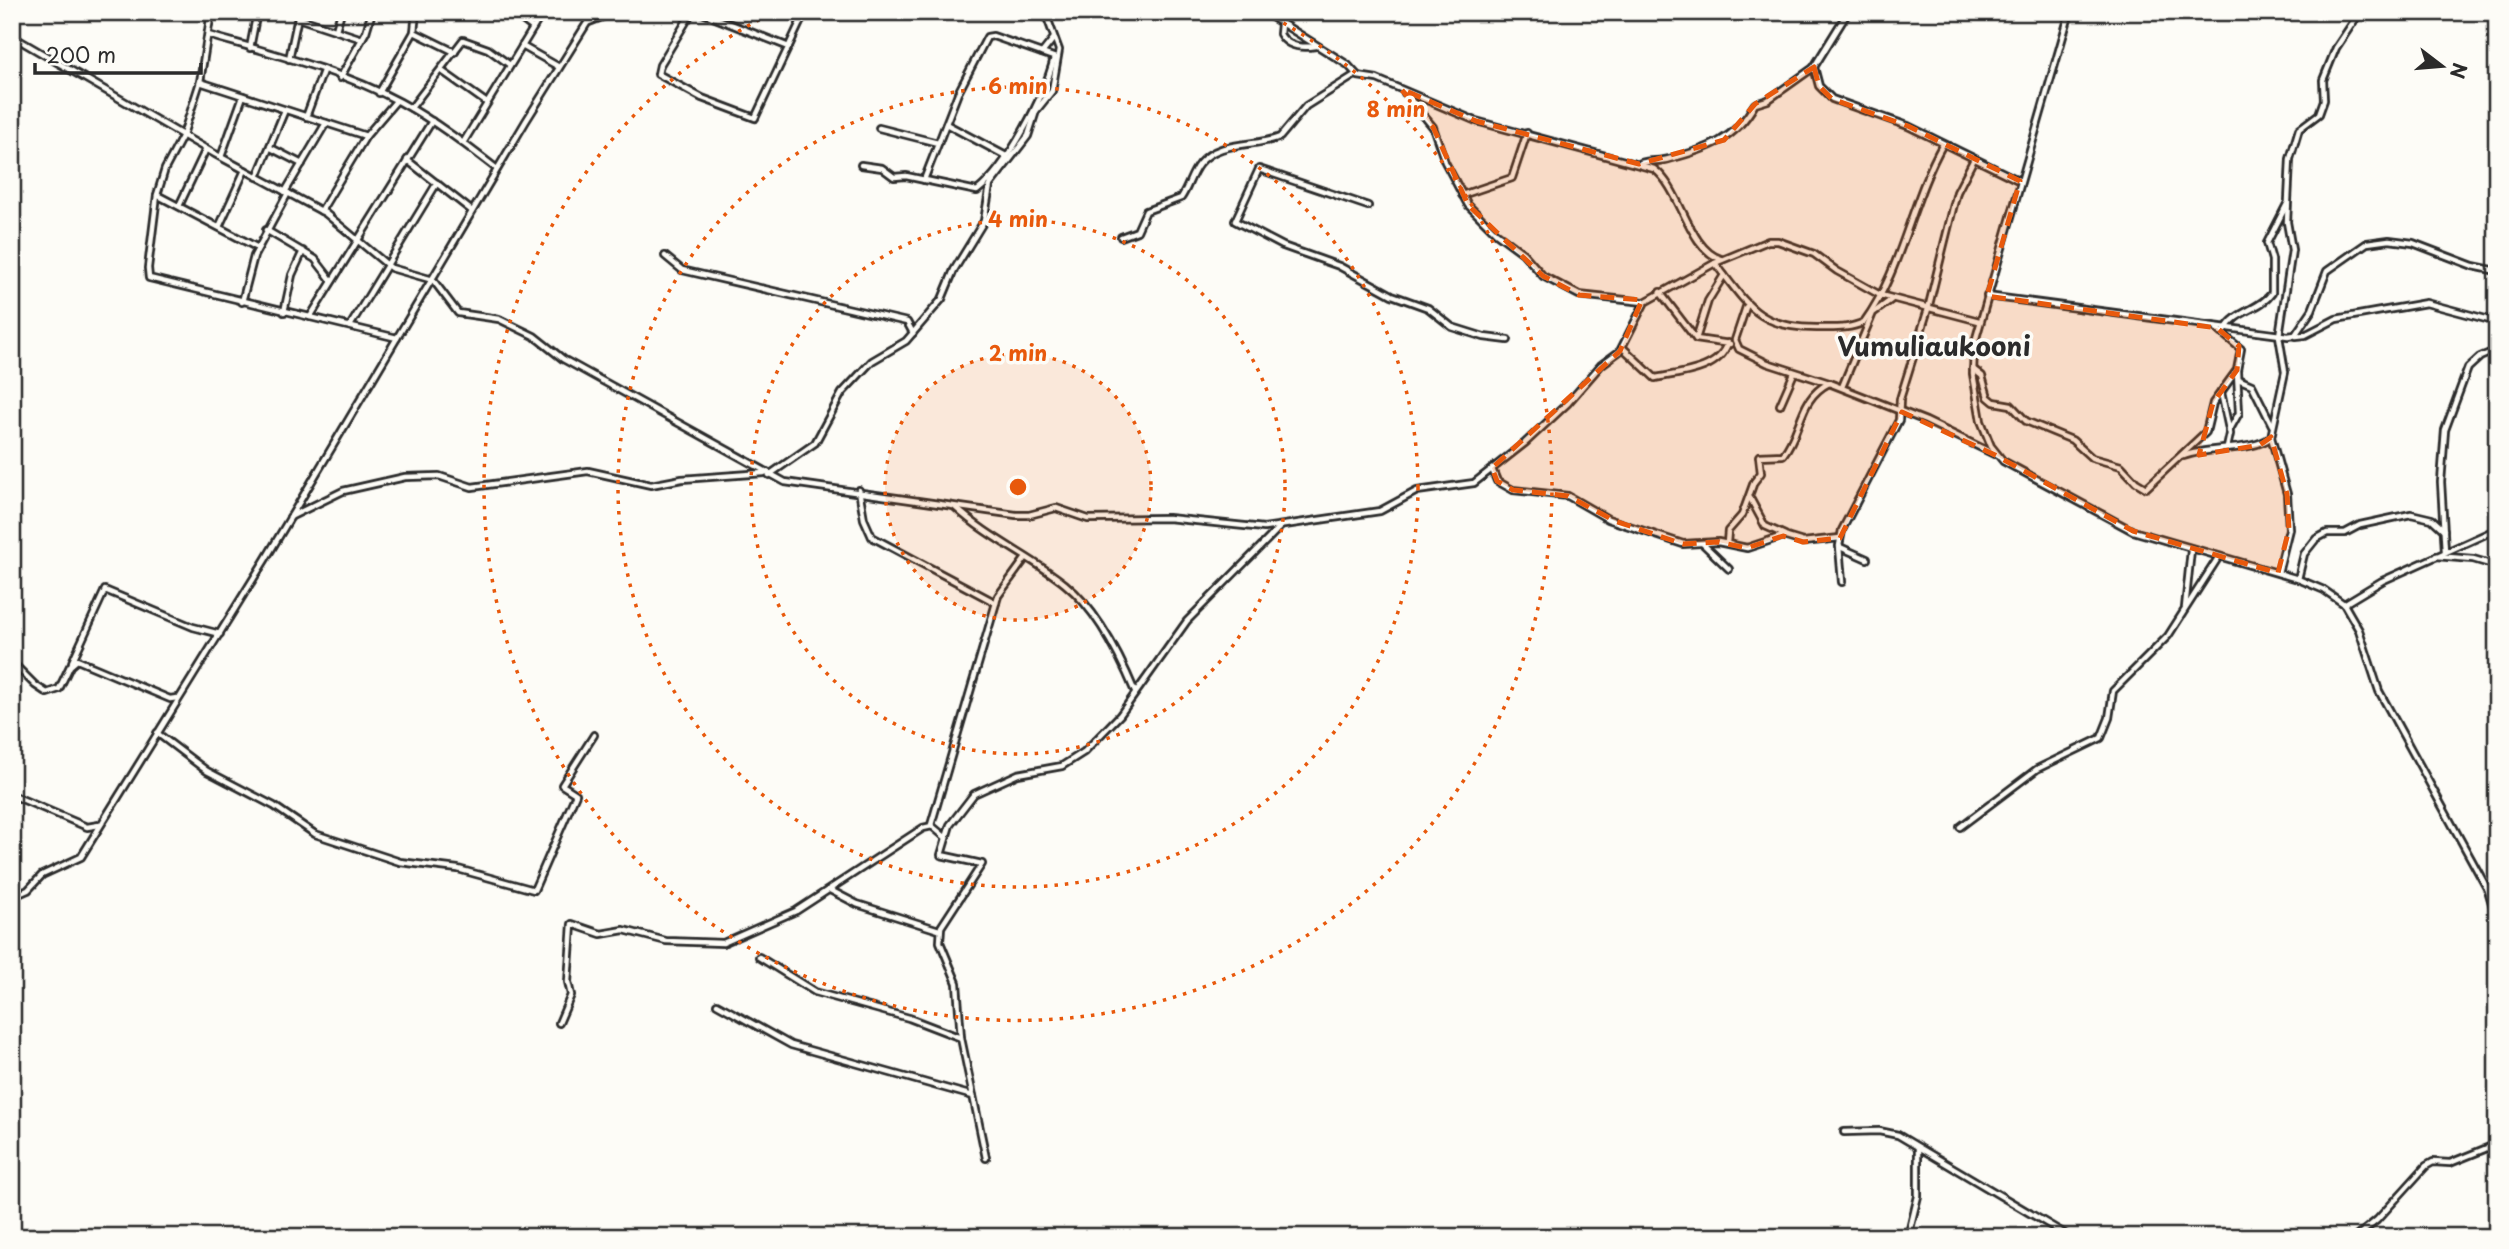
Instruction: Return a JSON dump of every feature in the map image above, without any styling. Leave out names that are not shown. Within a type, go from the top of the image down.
[{"type":"street","points":[[211,12],[200,82],[183,135],[165,169],[157,195],[149,278],[397,338]]},
{"type":"street","points":[[250,47],[257,12]]},
{"type":"street","points":[[335,30],[341,12]]},
{"type":"street","points":[[340,78],[362,39],[372,12]]},
{"type":"street","points":[[379,93],[414,32],[416,12]]},
{"type":"street","points":[[512,12],[533,27]]},
{"type":"street","points":[[463,143],[543,12]]},
{"type":"street","points":[[12,897],[28,890],[42,875],[81,857],[220,634],[497,169],[594,12]]},
{"type":"street","points":[[588,22],[615,12]]},
{"type":"street","points":[[692,12],[660,65],[658,74],[734,112],[755,117],[805,12]]},
{"type":"street","points":[[700,12],[789,47]]},
{"type":"street","points":[[862,165],[882,168],[894,177],[977,191],[1006,156],[1044,94],[1059,45],[1045,12]]},
{"type":"street","points":[[1264,12],[1348,65],[1356,75],[1377,79],[1476,121],[1654,169],[1667,181],[1696,236],[1711,255],[1722,260]]},
{"type":"street","points":[[1639,164],[1668,159],[1724,140],[1744,122],[1755,104],[1768,100],[1814,67],[1848,12]]},
{"type":"street","points":[[1995,455],[1981,421],[1973,369],[1979,321],[2070,12]]},
{"type":"street","points":[[2278,573],[2289,529],[2287,494],[2271,437],[2285,372],[2279,336],[2292,250],[2287,222],[2290,159],[2295,139],[2302,126],[2319,114],[2324,100],[2323,80],[2336,48],[2360,12]]},
{"type":"street","points":[[289,59],[298,15],[362,39]]},
{"type":"street","points":[[1281,24],[1280,34],[1285,42],[1304,47],[1316,46]]},
{"type":"street","points":[[414,32],[455,52]]},
{"type":"street","points":[[208,35],[289,59],[397,100],[432,121],[497,169]]},
{"type":"street","points":[[12,36],[206,149],[321,211],[388,266],[433,280],[458,313],[499,319],[524,331],[563,359],[688,429],[730,449],[767,474],[805,485],[859,490],[914,502],[1029,515],[1056,508],[1088,520],[1168,518],[1255,528],[1380,512],[1417,491],[1474,483],[1525,443],[1568,403],[1601,365],[1623,348],[1636,315],[1645,302],[1715,263],[1760,243],[1778,241],[1814,254],[1837,271],[1880,295],[1979,321]]},
{"type":"street","points":[[924,180],[966,74],[987,37],[993,36],[1056,58]]},
{"type":"street","points":[[1041,53],[1050,47],[1054,37]]},
{"type":"street","points":[[411,108],[442,71],[463,40],[488,49],[510,65]]},
{"type":"street","points":[[522,46],[559,67]]},
{"type":"street","points":[[289,517],[342,491],[405,477],[439,477],[472,487],[589,471],[651,485],[682,479],[767,474],[814,443],[842,393],[872,361],[901,346],[942,299],[954,270],[976,239],[986,214],[990,185],[1028,135],[1036,111],[1052,91],[1056,58]]},
{"type":"street","points":[[1814,67],[1819,86],[1832,99],[1889,119],[2020,181]]},
{"type":"street","points":[[442,71],[487,104]]},
{"type":"street","points":[[306,117],[323,72]]},
{"type":"street","points":[[1121,237],[1137,231],[1144,214],[1150,208],[1181,198],[1198,165],[1207,157],[1226,146],[1280,137],[1306,106],[1356,75]]},
{"type":"street","points":[[200,82],[366,136]]},
{"type":"street","points":[[1401,89],[1433,127],[1445,162],[1462,195],[1490,227],[1524,253],[1543,276],[1579,295],[1645,302]]},
{"type":"street","points":[[221,157],[243,96]]},
{"type":"street","points":[[321,211],[366,136],[397,100]]},
{"type":"street","points":[[257,177],[285,110]]},
{"type":"street","points":[[310,317],[432,121]]},
{"type":"street","points":[[242,302],[266,230],[326,123]]},
{"type":"street","points":[[946,124],[1006,156]]},
{"type":"street","points":[[879,128],[937,143]]},
{"type":"street","points":[[1462,195],[1512,178],[1527,133]]},
{"type":"street","points":[[1715,263],[1745,306],[1762,318],[1784,326],[1842,328],[1864,322],[1880,295],[1920,189],[1942,144]]},
{"type":"street","points":[[271,148],[302,164]]},
{"type":"street","points":[[179,206],[206,149]]},
{"type":"street","points":[[1842,582],[1840,538],[1895,428],[1900,399],[1927,309],[1957,192],[1974,159]]},
{"type":"street","points":[[407,160],[472,211]]},
{"type":"street","points":[[1368,206],[1260,169],[1235,221],[1261,236],[1339,266],[1392,295],[1428,308],[1457,329],[1484,337],[1508,340]]},
{"type":"street","points":[[219,227],[245,170]]},
{"type":"street","points":[[350,327],[437,183]]},
{"type":"street","points":[[157,195],[258,248]]},
{"type":"street","points":[[2225,330],[2236,316],[2265,301],[2272,293],[2272,260],[2267,243],[2290,197]]},
{"type":"street","points":[[266,230],[315,259],[332,281]]},
{"type":"street","points":[[2295,335],[2312,310],[2327,271],[2367,243],[2389,240],[2413,243],[2473,266],[2497,271]]},
{"type":"street","points":[[284,312],[292,275],[303,251]]},
{"type":"street","points":[[665,256],[677,268],[696,274],[907,322],[913,334]]},
{"type":"street","points":[[1696,339],[1707,301],[1724,275]]},
{"type":"street","points":[[1660,292],[1696,339],[1735,345],[1766,363],[1829,383],[1900,411],[1995,455],[2031,479],[2133,531],[2218,558],[2298,579],[2325,590],[2344,604],[2359,629],[2379,691],[2488,890],[2497,920]]},
{"type":"street","points":[[1987,296],[2279,336],[2305,335],[2336,319],[2426,303],[2497,322]]},
{"type":"street","points":[[1842,388],[1873,313],[1892,299]]},
{"type":"street","points":[[1735,345],[1745,306]]},
{"type":"street","points":[[2217,328],[2241,349],[2237,370],[2239,413],[2229,431]]},
{"type":"street","points":[[1623,348],[1655,378],[1710,363],[1723,354],[1728,343]]},
{"type":"street","points":[[2445,551],[2441,482],[2445,430],[2468,368],[2480,357],[2497,350]]},
{"type":"street","points":[[1973,369],[1982,376],[1988,397],[1994,402],[2011,405],[2026,421],[2072,440],[2092,458],[2121,466],[2143,487],[2149,487],[2206,432],[2209,413],[2220,391],[2237,370]]},
{"type":"street","points":[[1780,405],[1794,373]]},
{"type":"street","points":[[2238,379],[2252,385],[2272,425]]},
{"type":"street","points":[[1727,543],[1728,531],[1742,514],[1762,470],[1759,456],[1783,455],[1798,426],[1803,407],[1817,390],[1829,383]]},
{"type":"street","points":[[2220,391],[2229,431],[2227,448]]},
{"type":"street","points":[[2180,458],[2200,451],[2260,445],[2271,437]]},
{"type":"street","points":[[1492,468],[1497,481],[1513,490],[1567,496],[1600,515],[1683,544],[1727,543],[1747,548],[1788,536]]},
{"type":"street","points":[[859,490],[872,537],[996,603]]},
{"type":"street","points":[[1750,497],[1765,526],[1803,542],[1840,538]]},
{"type":"street","points":[[955,506],[1074,592],[1102,630],[1135,693]]},
{"type":"street","points":[[2298,579],[2300,562],[2309,547],[2327,533],[2344,533],[2360,526],[2411,514],[2432,519],[2444,530]]},
{"type":"street","points":[[986,1158],[961,1038],[957,984],[940,942],[939,930],[982,864],[941,855],[945,837],[963,805],[974,794],[1017,774],[1045,771],[1074,760],[1120,715],[1187,621],[1281,526]]},
{"type":"street","points":[[2344,604],[2445,551],[2497,528]]},
{"type":"street","points":[[1703,543],[1729,569]]},
{"type":"street","points":[[1839,546],[1867,559]]},
{"type":"street","points":[[2185,609],[2191,550]]},
{"type":"street","points":[[2435,556],[2473,559],[2497,566]]},
{"type":"street","points":[[1960,827],[2036,769],[2101,738],[2109,718],[2113,691],[2120,680],[2156,651],[2218,558]]},
{"type":"street","points":[[559,1023],[571,995],[568,982],[570,927],[574,923],[596,933],[624,930],[666,941],[723,943],[796,911],[931,825],[996,603],[1025,559]]},
{"type":"street","points":[[12,662],[34,685],[52,693],[59,689],[105,590],[193,626],[220,634]]},
{"type":"street","points":[[72,663],[83,661],[170,699],[178,698]]},
{"type":"street","points":[[157,733],[207,771],[268,802],[316,834],[400,862],[458,869],[534,890],[576,794],[562,785],[594,735]]},
{"type":"street","points":[[12,795],[87,827],[100,824]]},
{"type":"street","points":[[931,825],[945,837]]},
{"type":"street","points":[[830,890],[857,904],[939,930]]},
{"type":"street","points":[[759,957],[816,992],[909,1018],[961,1038]]},
{"type":"street","points":[[717,1004],[791,1045],[973,1096]]},
{"type":"street","points":[[1844,1132],[1889,1132],[2070,1237]]},
{"type":"street","points":[[2356,1237],[2377,1220],[2426,1166],[2433,1162],[2450,1163],[2497,1143]]},
{"type":"street","points":[[1908,1237],[1918,1196],[1918,1148]]},
{"type":"highlighted area","points":[[1814,67],[1819,86],[1832,99],[1908,126],[2020,181],[1987,296],[2217,328],[2239,346],[2237,370],[2213,403],[2199,455],[2260,445],[2271,437],[2287,494],[2289,529],[2278,573],[2173,545],[2133,531],[1995,455],[1902,412],[1840,538],[1803,542],[1783,536],[1747,548],[1718,542],[1683,544],[1615,521],[1568,496],[1513,490],[1497,481],[1492,468],[1620,351],[1642,300],[1579,295],[1543,276],[1468,205],[1433,127],[1401,89],[1476,121],[1639,164],[1724,140],[1755,104]]},
{"type":"district","name":"Vumuliaukooni","points":[[1934,345]]}]
